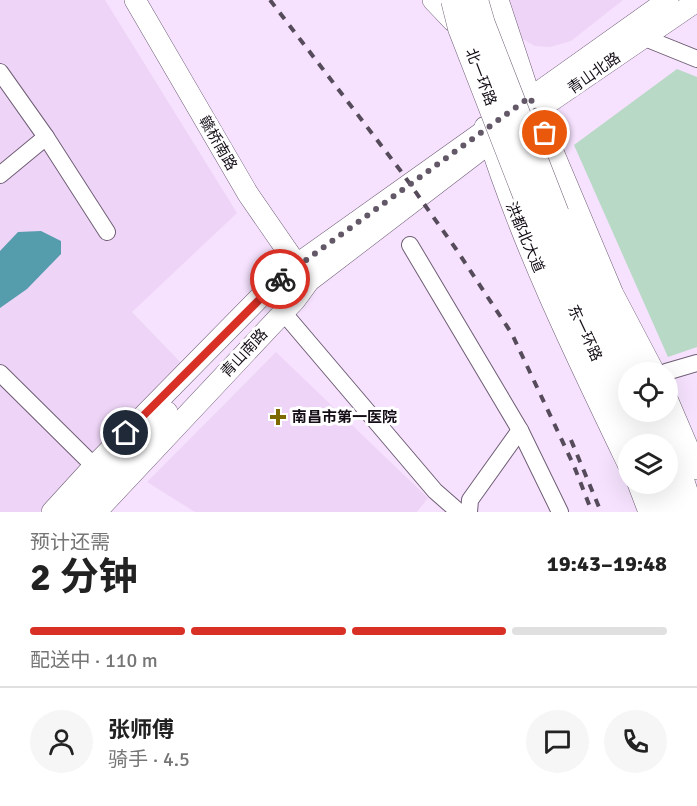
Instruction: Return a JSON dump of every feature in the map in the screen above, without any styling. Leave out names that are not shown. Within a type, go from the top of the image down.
[{"type":"highway","name":"北一环路","points":[[475,0],[546,217]]},
{"type":"highway","name":"北一环路","points":[[454,11],[546,217]]},
{"type":"highway","name":"东一环路","points":[[546,217],[625,362]]},
{"type":"highway","name":"东一环路","points":[[546,217],[572,308],[632,434]]},
{"type":"highway","points":[[678,473],[691,512]]},
{"type":"highway","points":[[659,494],[666,512]]},
{"type":"main road","name":"赣桥南路","points":[[135,0],[248,194],[303,273]]},
{"type":"main road","points":[[433,0],[454,11]]},
{"type":"main road","name":"洪都北大道","points":[[447,0],[454,11],[488,135],[512,209],[618,443]]},
{"type":"main road","points":[[498,0],[533,105],[613,294],[649,362]]},
{"type":"main road","name":"青山北路","points":[[533,105],[668,0]]},
{"type":"main road","name":"青山北路","points":[[488,135],[533,105],[645,38],[697,1]]},
{"type":"main road","name":"青山南路","points":[[52,512],[94,466],[270,287],[303,273],[488,135]]},
{"type":"main road","name":"青山南路","points":[[96,512],[283,311],[303,273]]},
{"type":"main road","points":[[74,512],[280,291],[303,273]]},
{"type":"main road","points":[[80,512],[287,295],[303,273]]},
{"type":"main road","points":[[677,422],[697,469]]},
{"type":"main road","points":[[642,494],[649,512]]},
{"type":"street","points":[[645,38],[697,59]]},
{"type":"street","points":[[0,72],[46,136],[107,232]]},
{"type":"street","points":[[0,175],[46,136]]},
{"type":"street","points":[[410,245],[520,430],[560,512]]},
{"type":"street","points":[[283,311],[435,492],[459,512]]},
{"type":"street","points":[[678,369],[697,363]]},
{"type":"street","points":[[0,372],[94,466]]},
{"type":"street","points":[[469,512],[470,500],[520,430]]},
{"type":"shaded area","points":[[0,0],[105,0],[237,213],[132,312],[183,365],[40,512],[0,512]]},
{"type":"shaded area","points":[[508,0],[623,0],[571,41],[550,47],[535,46],[519,37]]},
{"type":"shaded area","name":"南昌市第一医院","points":[[276,352],[428,498],[417,512],[195,512],[147,482]]},
{"type":"green space","points":[[677,69],[697,77],[697,347],[668,357],[574,145]]},
{"type":"water","points":[[41,231],[61,241],[61,254],[27,289],[0,308],[0,251],[18,232]]},
{"type":"railway","points":[[270,0],[400,170],[512,334],[574,466],[592,512]]},
{"type":"railway","points":[[571,440],[601,512]]},
{"type":"way so far","points":[[280,279],[296,265],[530,97],[545,133]]},
{"type":"place","name":"南昌市第一医院","points":[[278,417]]},
{"type":"route","points":[[126,433],[280,279]]}]
